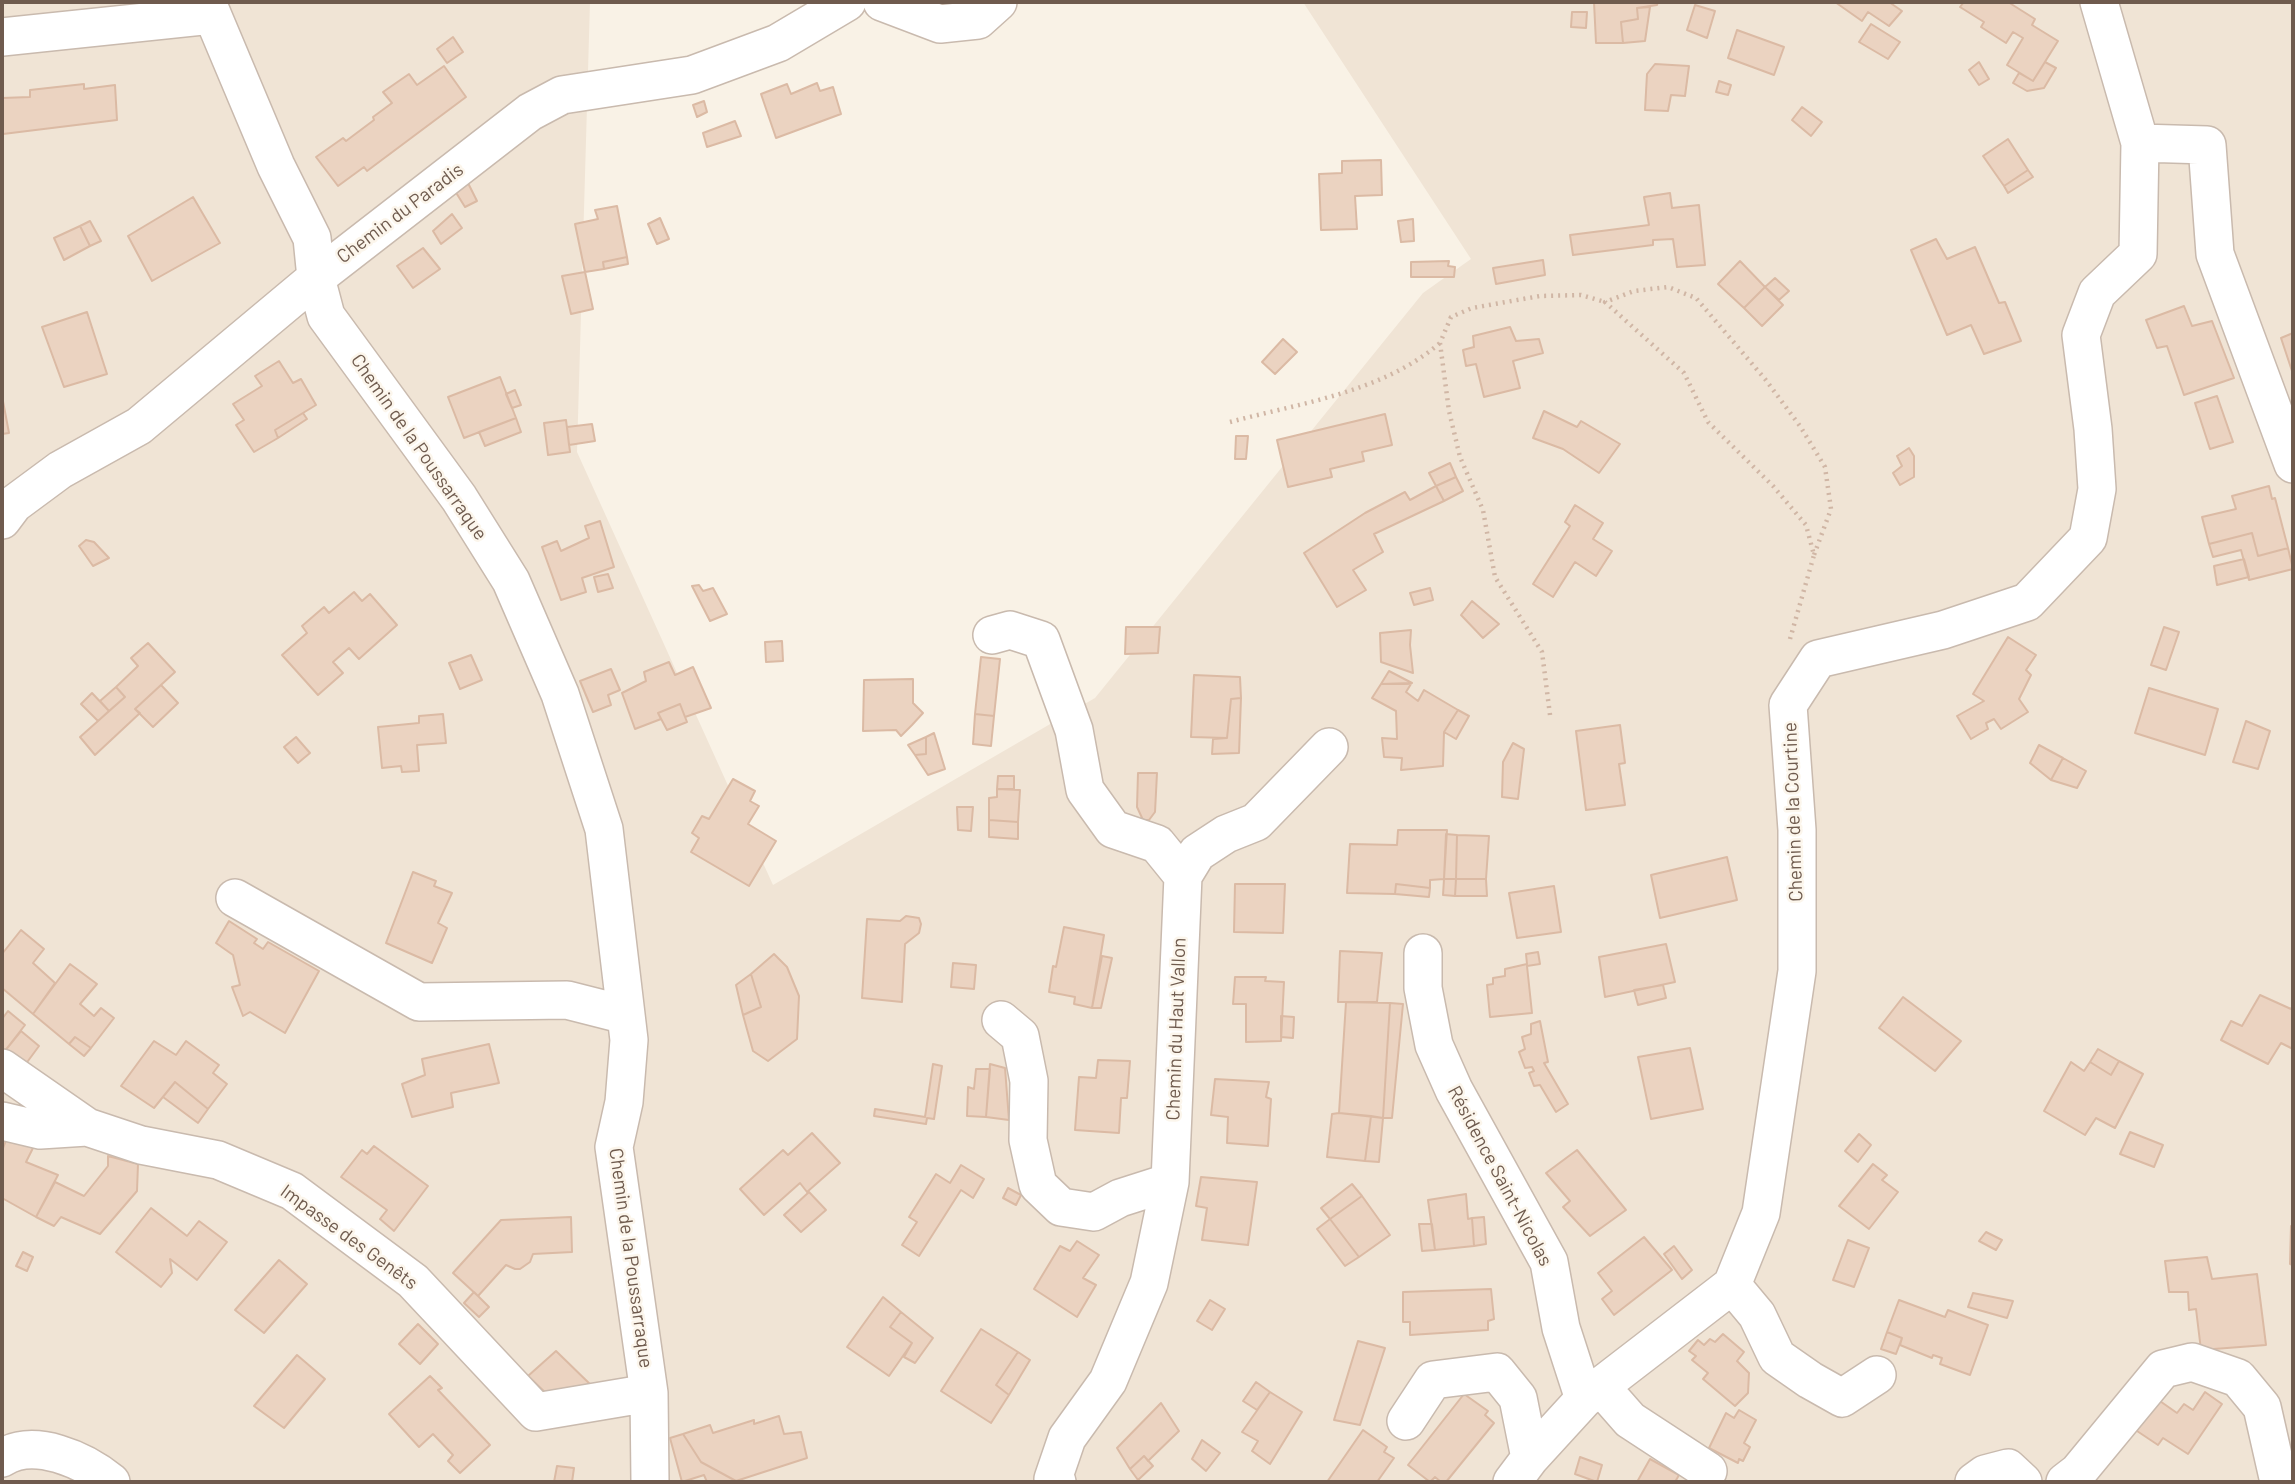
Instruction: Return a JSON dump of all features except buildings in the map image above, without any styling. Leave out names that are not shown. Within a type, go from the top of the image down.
[{"type":"street","name":"Chemin du Paradis","points":[[2,520],[14,504],[60,470],[139,426],[316,278],[530,112],[562,95],[692,75],[778,43],[847,2]]},
{"type":"street","points":[[882,2],[940,24],[978,20],[998,2]]},
{"type":"street","name":"Chemin de la Courtine","points":[[1732,1285],[1761,1213],[1797,971],[1797,830],[1788,705],[1818,659],[1943,630],[2026,602],[2088,538],[2097,489],[2093,429],[2081,334],[2097,293],[2138,254],[2140,143],[2099,2]]},
{"type":"street","name":"Chemin de la Poussarraque","points":[[210,8],[276,166],[312,238],[316,278],[326,316],[459,498],[511,581],[560,694],[604,830],[629,1040],[624,1102],[614,1147],[649,1393],[650,1482]]},
{"type":"street","points":[[2,37],[210,8]]},
{"type":"street","points":[[2140,143],[2207,145],[2215,254],[2293,464]]},
{"type":"street","points":[[992,635],[1010,630],[1041,640],[1074,730],[1085,790],[1113,830],[1157,844],[1183,876],[1197,853],[1226,834],[1256,822],[1329,747]]},
{"type":"street","name":"Chemin du Haut Vallon","points":[[1056,1482],[1053,1479],[1067,1438],[1108,1381],[1149,1283],[1170,1182],[1183,876]]},
{"type":"street","points":[[236,898],[419,1002],[567,1000],[626,1015]]},
{"type":"street","name":"Résidence Saint-Nicolas","points":[[1423,953],[1423,988],[1434,1045],[1454,1090],[1549,1262],[1561,1328],[1592,1393]]},
{"type":"street","points":[[1000,1020],[1020,1036],[1029,1081],[1028,1140],[1038,1185],[1053,1200],[1061,1207],[1094,1212],[1120,1198],[1170,1182]]},
{"type":"street","name":"Impasse des Genêts","points":[[2,1068],[88,1127],[141,1145],[218,1160],[292,1191],[414,1281],[537,1412],[649,1393]]},
{"type":"street","name":"Impasse des Genêts","points":[[2,1121],[40,1130],[88,1127]]},
{"type":"street","points":[[1521,1470],[1592,1393],[1732,1285],[1757,1315],[1777,1357],[1810,1380],[1842,1398],[1877,1375]]},
{"type":"street","points":[[2064,1482],[2078,1472],[2163,1368],[2192,1362],[2238,1378],[2262,1408],[2279,1482]]},
{"type":"street","points":[[1406,1421],[1433,1380],[1497,1372],[1518,1398],[1521,1470]]},
{"type":"street","points":[[1592,1393],[1708,1471]]},
{"type":"street","points":[[2,1458],[11,1452],[37,1450],[69,1458],[97,1471],[111,1482]]},
{"type":"street","points":[[1974,1482],[1985,1474],[2008,1468],[2023,1482]]},
{"type":"path","points":[[1605,302],[1634,291],[1668,287],[1696,298],[1765,379],[1800,426],[1825,467],[1830,509],[1792,626],[1788,650]]},
{"type":"path","points":[[1230,422],[1370,384],[1421,359],[1440,343],[1451,317],[1472,307],[1540,296],[1581,295],[1605,302],[1684,373],[1708,422],[1773,486],[1806,525],[1814,555]]},
{"type":"path","points":[[1440,343],[1449,411],[1460,457],[1483,510],[1495,578],[1542,652],[1550,715]]},
{"type":"shaded area","points":[[2,2],[590,2],[577,452],[773,885],[1095,698],[1423,293],[1471,259],[1303,2],[2293,2],[2293,1482],[2,1482]]}]
